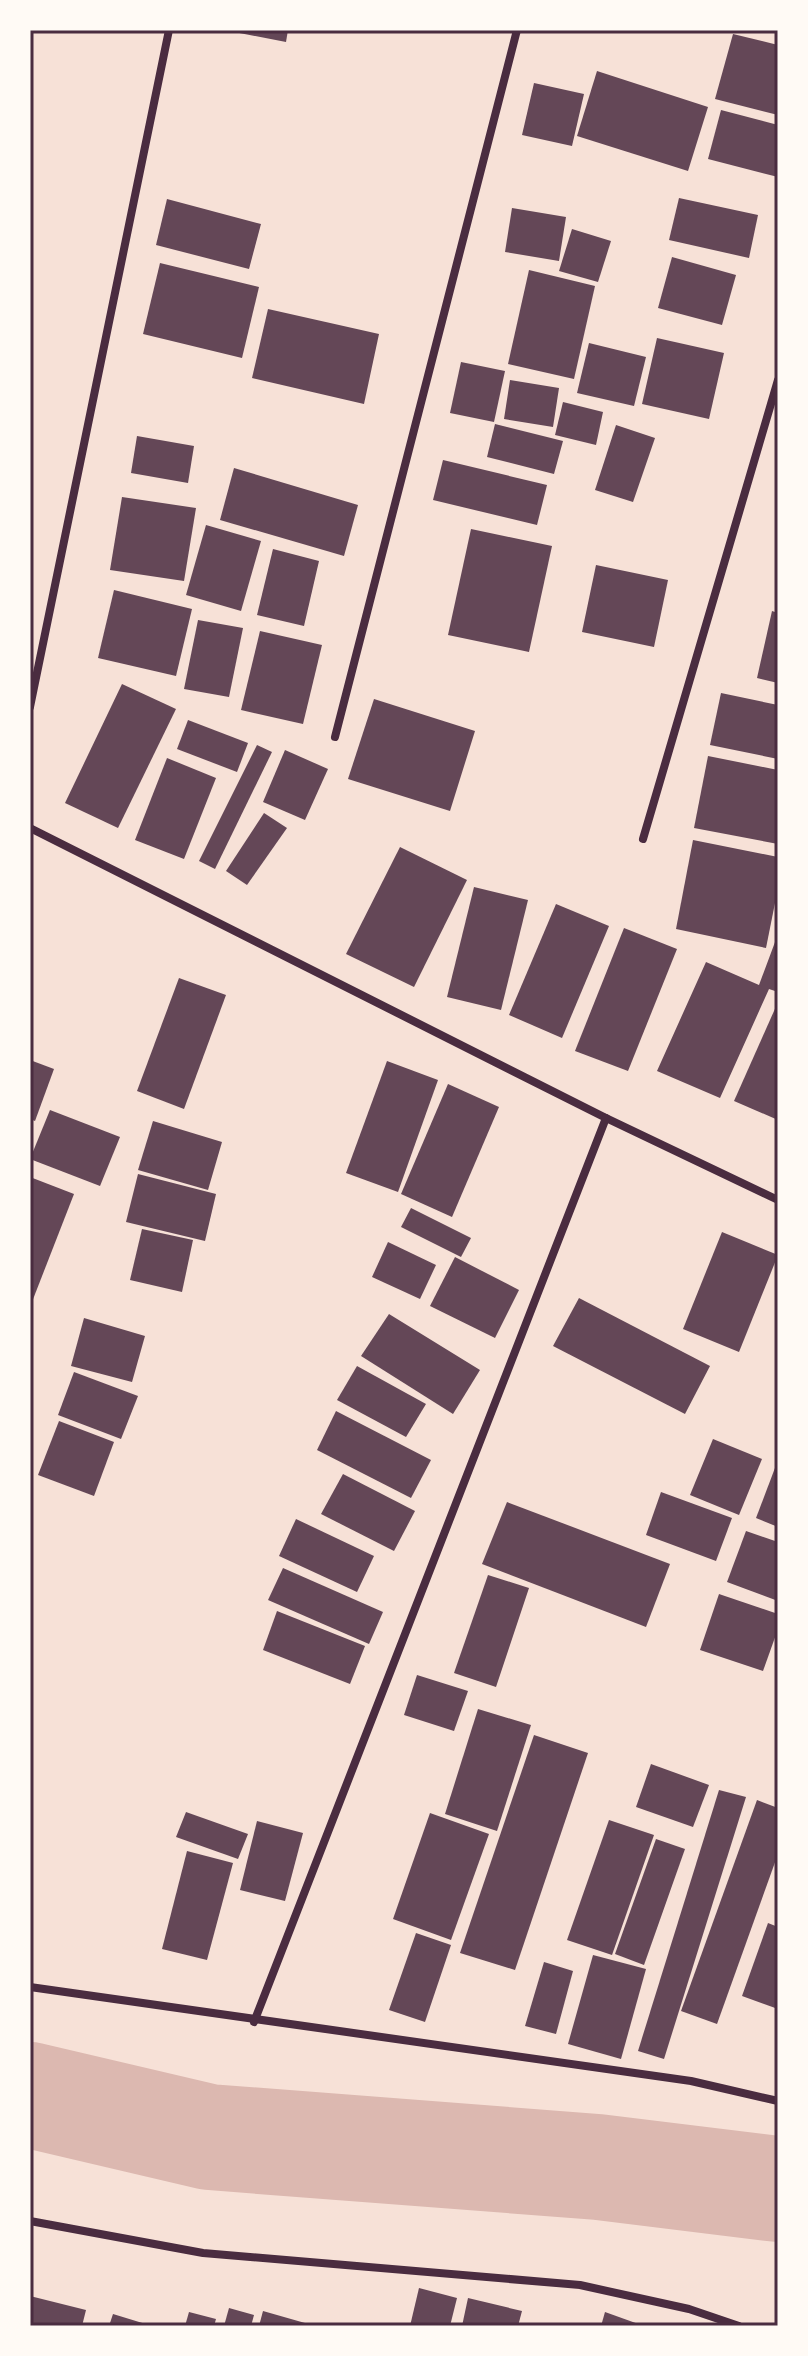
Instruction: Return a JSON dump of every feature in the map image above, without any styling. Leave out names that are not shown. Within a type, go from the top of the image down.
[{"type":"street","points":[[30,707],[169,30]]},
{"type":"street","points":[[335,737],[517,30]]},
{"type":"street","points":[[643,839],[778,380]]},
{"type":"street","points":[[30,828],[606,1118],[778,1200]]},
{"type":"street","points":[[254,2022],[606,1118]]},
{"type":"street","points":[[30,1987],[254,2022],[691,2081],[778,2101]]},
{"type":"street","points":[[30,2221],[203,2253],[580,2285],[689,2309],[739,2326]]},
{"type":"building","points":[[224,30],[288,30],[286,42]]},
{"type":"building","points":[[733,34],[778,45],[778,115],[715,99]]},
{"type":"building","points":[[597,71],[708,107],[688,171],[577,136]]},
{"type":"building","points":[[534,83],[584,94],[572,146],[522,135]]},
{"type":"building","points":[[721,110],[778,125],[778,177],[708,159]]},
{"type":"building","points":[[679,198],[758,215],[749,258],[669,240]]},
{"type":"building","points":[[167,199],[261,224],[249,269],[156,245]]},
{"type":"building","points":[[512,208],[566,217],[559,261],[505,252]]},
{"type":"building","points":[[572,229],[611,241],[598,282],[559,271]]},
{"type":"building","points":[[672,257],[736,275],[722,325],[658,308]]},
{"type":"building","points":[[160,263],[259,287],[242,358],[143,334]]},
{"type":"building","points":[[529,270],[595,286],[574,379],[508,364]]},
{"type":"building","points":[[268,309],[379,334],[364,404],[252,378]]},
{"type":"building","points":[[657,338],[724,353],[709,419],[642,404]]},
{"type":"building","points":[[589,343],[646,357],[634,406],[577,393]]},
{"type":"building","points":[[461,362],[505,371],[494,422],[450,413]]},
{"type":"building","points":[[510,380],[559,388],[553,427],[504,419]]},
{"type":"building","points":[[563,402],[603,412],[596,445],[555,435]]},
{"type":"building","points":[[495,424],[563,441],[554,474],[487,457]]},
{"type":"building","points":[[616,425],[655,438],[633,502],[595,490]]},
{"type":"building","points":[[137,436],[194,446],[188,483],[131,473]]},
{"type":"building","points":[[443,460],[547,485],[537,525],[433,500]]},
{"type":"building","points":[[234,468],[358,505],[344,556],[220,520]]},
{"type":"building","points":[[122,497],[196,508],[184,581],[110,570]]},
{"type":"building","points":[[206,525],[261,541],[241,611],[186,595]]},
{"type":"building","points":[[471,529],[552,546],[529,652],[448,635]]},
{"type":"building","points":[[273,549],[319,561],[304,626],[257,615]]},
{"type":"building","points":[[596,565],[668,580],[654,647],[582,632]]},
{"type":"building","points":[[114,590],[192,609],[176,676],[98,658]]},
{"type":"building","points":[[772,611],[778,613],[778,683],[757,678]]},
{"type":"building","points":[[198,620],[243,628],[229,697],[184,689]]},
{"type":"building","points":[[260,631],[322,645],[303,724],[241,710]]},
{"type":"building","points":[[122,684],[176,709],[118,828],[65,803]]},
{"type":"building","points":[[721,693],[778,705],[778,759],[710,745]]},
{"type":"building","points":[[374,699],[475,731],[450,811],[348,779]]},
{"type":"building","points":[[188,720],[248,743],[237,772],[177,749]]},
{"type":"building","points":[[257,745],[272,752],[215,869],[199,861]]},
{"type":"building","points":[[285,750],[328,769],[305,820],[263,802]]},
{"type":"building","points":[[708,756],[778,770],[778,844],[694,828]]},
{"type":"building","points":[[167,758],[216,778],[184,859],[135,840]]},
{"type":"building","points":[[264,813],[287,828],[247,885],[226,871]]},
{"type":"building","points":[[693,840],[778,857],[778,888],[766,948],[676,929]]},
{"type":"building","points":[[400,847],[467,880],[414,987],[346,954]]},
{"type":"building","points":[[474,887],[528,900],[501,1010],[447,997]]},
{"type":"building","points":[[556,904],[609,926],[562,1038],[509,1015]]},
{"type":"building","points":[[624,928],[677,949],[628,1071],[575,1051]]},
{"type":"building","points":[[778,934],[778,992],[769,989],[720,1098],[657,1071],[706,962],[759,985]]},
{"type":"building","points":[[179,978],[226,995],[184,1109],[137,1091]]},
{"type":"building","points":[[778,1002],[778,1120],[734,1101]]},
{"type":"building","points":[[30,1060],[54,1069],[35,1121],[30,1119]]},
{"type":"building","points":[[387,1061],[438,1080],[398,1192],[346,1173]]},
{"type":"building","points":[[448,1084],[499,1107],[452,1217],[401,1194]]},
{"type":"building","points":[[50,1110],[120,1137],[100,1186],[30,1159]]},
{"type":"building","points":[[153,1121],[222,1142],[208,1190],[138,1170]]},
{"type":"building","points":[[138,1174],[216,1194],[205,1241],[126,1222]]},
{"type":"building","points":[[30,1177],[74,1194],[30,1307]]},
{"type":"building","points":[[411,1208],[471,1238],[461,1257],[401,1227]]},
{"type":"building","points":[[142,1229],[193,1240],[182,1292],[130,1280]]},
{"type":"building","points":[[722,1232],[778,1255],[739,1352],[683,1329]]},
{"type":"building","points":[[388,1242],[436,1265],[420,1299],[372,1277]]},
{"type":"building","points":[[455,1257],[519,1290],[495,1338],[430,1306]]},
{"type":"building","points":[[579,1298],[710,1366],[685,1414],[553,1346]]},
{"type":"building","points":[[389,1314],[480,1370],[453,1414],[361,1356]]},
{"type":"building","points":[[84,1318],[145,1336],[132,1382],[71,1366]]},
{"type":"building","points":[[357,1366],[426,1404],[406,1437],[337,1400]]},
{"type":"building","points":[[74,1372],[138,1396],[121,1439],[58,1415]]},
{"type":"building","points":[[336,1411],[431,1460],[411,1498],[317,1450]]},
{"type":"building","points":[[59,1421],[114,1442],[94,1496],[38,1475]]},
{"type":"building","points":[[713,1439],[762,1459],[739,1515],[690,1495]]},
{"type":"building","points":[[778,1460],[778,1527],[756,1518]]},
{"type":"building","points":[[343,1474],[415,1511],[394,1551],[321,1514]]},
{"type":"building","points":[[661,1492],[732,1518],[716,1561],[646,1535]]},
{"type":"building","points":[[507,1502],[670,1564],[646,1627],[482,1564]]},
{"type":"building","points":[[296,1519],[374,1556],[357,1592],[279,1556]]},
{"type":"building","points":[[746,1531],[778,1542],[778,1601],[727,1582]]},
{"type":"building","points":[[283,1568],[383,1612],[369,1644],[268,1600]]},
{"type":"building","points":[[488,1575],[529,1588],[496,1687],[454,1673]]},
{"type":"building","points":[[719,1594],[778,1614],[778,1629],[763,1671],[700,1650]]},
{"type":"building","points":[[277,1611],[365,1646],[350,1684],[263,1650]]},
{"type":"building","points":[[417,1675],[468,1691],[454,1731],[404,1715]]},
{"type":"building","points":[[478,1709],[531,1725],[497,1831],[445,1814]]},
{"type":"building","points":[[534,1735],[588,1753],[515,1970],[460,1953]]},
{"type":"building","points":[[651,1764],[709,1785],[693,1827],[636,1807]]},
{"type":"building","points":[[719,1790],[746,1797],[664,2059],[638,2051]]},
{"type":"building","points":[[757,1800],[778,1808],[778,1854],[717,2024],[681,2011]]},
{"type":"building","points":[[186,1812],[248,1834],[238,1859],[176,1837]]},
{"type":"building","points":[[430,1813],[489,1834],[451,1940],[393,1919]]},
{"type":"building","points":[[609,1820],[654,1835],[612,1955],[567,1940]]},
{"type":"building","points":[[257,1821],[303,1833],[285,1901],[240,1890]]},
{"type":"building","points":[[656,1839],[685,1849],[644,1965],[615,1954]]},
{"type":"building","points":[[187,1851],[233,1863],[207,1960],[162,1949]]},
{"type":"building","points":[[768,1923],[778,1927],[778,2009],[742,1996]]},
{"type":"building","points":[[416,1933],[451,1945],[425,2022],[389,2010]]},
{"type":"building","points":[[593,1955],[646,1969],[621,2059],[568,2044]]},
{"type":"building","points":[[544,1962],[573,1971],[556,2034],[525,2026]]},
{"type":"building","points":[[419,2288],[457,2298],[450,2326],[410,2326]]},
{"type":"building","points":[[30,2296],[86,2310],[82,2326],[30,2326]]},
{"type":"building","points":[[468,2298],[522,2311],[518,2326],[462,2326]]},
{"type":"building","points":[[229,2308],[254,2315],[251,2326],[224,2326]]},
{"type":"building","points":[[263,2311],[312,2325],[312,2326],[259,2326]]},
{"type":"building","points":[[189,2312],[216,2319],[214,2326],[185,2326]]},
{"type":"building","points":[[605,2312],[644,2326],[601,2326]]},
{"type":"building","points":[[113,2314],[149,2325],[149,2326],[109,2326]]},
{"type":"waterway","points":[[30,2095],[209,2137],[598,2167],[778,2189]]}]
